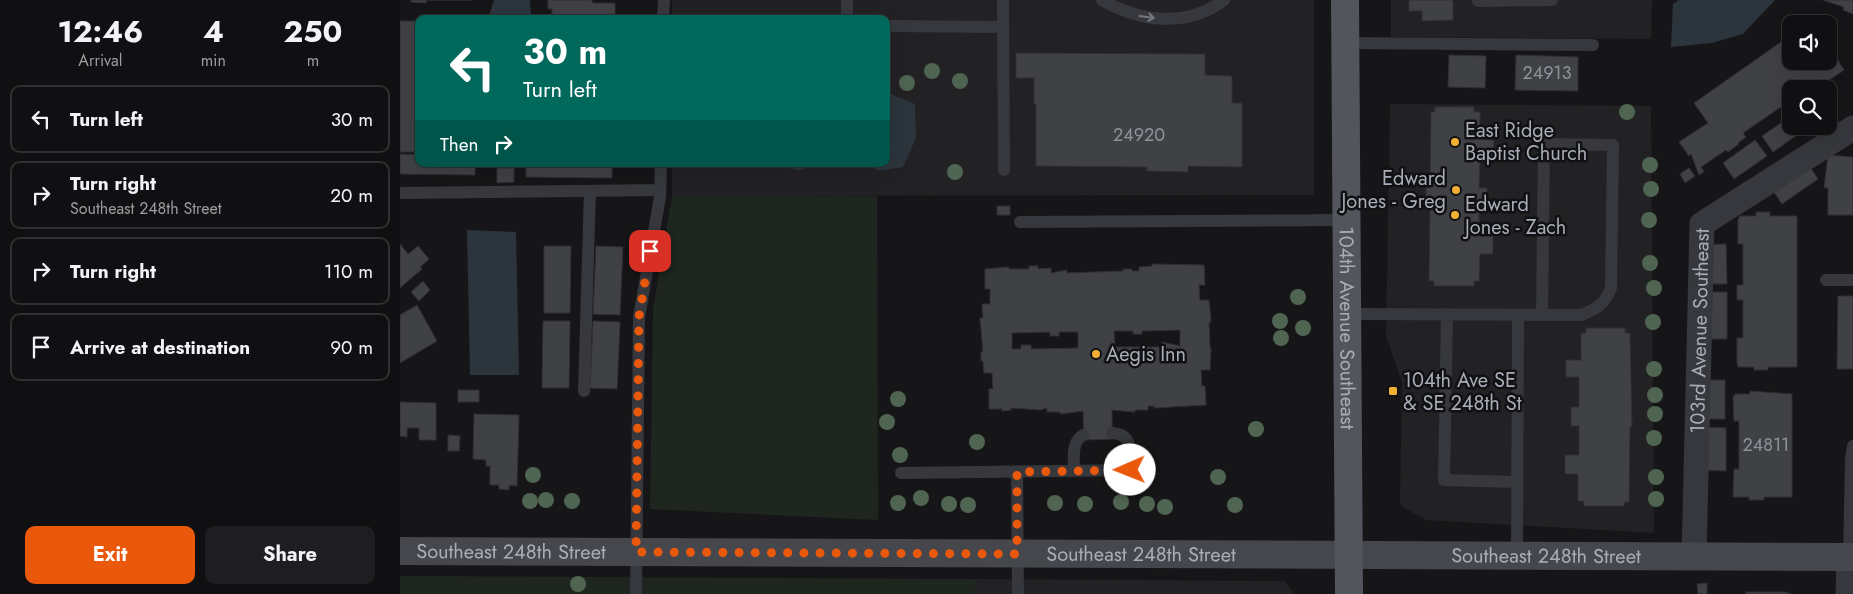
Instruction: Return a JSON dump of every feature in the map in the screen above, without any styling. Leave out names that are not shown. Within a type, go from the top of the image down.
[{"type":"main road","name":"104th Avenue Southeast","points":[[1345,0],[1349,594]]},
{"type":"street","name":"103rd Avenue Southeast","points":[[1694,557],[1702,224],[1853,128]]},
{"type":"street","name":"Southeast 248th Street","points":[[400,551],[1851,557]]},
{"type":"street","points":[[1848,594],[1851,557]]},
{"type":"lane","points":[[663,15],[664,0]]},
{"type":"lane","points":[[847,0],[847,15]]},
{"type":"lane","points":[[1003,0],[1004,170]]},
{"type":"lane","points":[[1102,0],[1121,11],[1145,18],[1173,19],[1201,13],[1224,0]]},
{"type":"lane","points":[[1478,1],[1552,0]]},
{"type":"lane","points":[[890,26],[1003,27]]},
{"type":"lane","points":[[1346,43],[1593,45]]},
{"type":"lane","points":[[1347,314],[1447,314],[1518,315],[1542,315],[1581,315],[1598,308],[1607,299],[1611,288],[1612,145],[1544,144],[1542,315]]},
{"type":"lane","points":[[636,594],[639,317],[660,190],[660,167]]},
{"type":"lane","points":[[400,193],[660,190]]},
{"type":"lane","points":[[584,391],[590,191]]},
{"type":"lane","points":[[1020,222],[1347,220]]},
{"type":"lane","points":[[1826,280],[1853,280]]},
{"type":"lane","points":[[1447,314],[1444,480],[1517,482]]},
{"type":"lane","points":[[1517,556],[1518,315]]},
{"type":"lane","points":[[1112,434],[1121,434],[1126,437],[1129,446],[1130,470]]},
{"type":"lane","points":[[1074,471],[1074,446],[1077,439],[1083,435]]},
{"type":"lane","points":[[1851,557],[1850,459],[1853,446]]},
{"type":"lane","points":[[901,473],[1147,470]]},
{"type":"lane","points":[[1017,472],[1018,594]]},
{"type":"shaded area","points":[[494,0],[530,0],[531,15],[489,15]]},
{"type":"shaded area","points":[[672,0],[1314,0],[1314,195],[672,196],[672,167],[890,167],[890,15],[672,15]]},
{"type":"shaded area","points":[[1391,0],[1652,0],[1651,39],[1391,37]]},
{"type":"shaded area","points":[[1679,0],[1775,0],[1743,34],[1712,43],[1671,47],[1673,4]]},
{"type":"shaded area","points":[[890,94],[915,104],[916,138],[903,167],[880,171],[871,167],[890,167]]},
{"type":"shaded area","points":[[1390,104],[1651,106],[1654,533],[1426,520],[1403,507],[1400,502],[1402,382],[1386,336]]},
{"type":"shaded area","points":[[783,167],[807,167],[800,170]]},
{"type":"shaded area","points":[[672,196],[877,196],[878,520],[650,509],[653,310]]},
{"type":"shaded area","points":[[467,230],[516,232],[519,375],[470,375]]},
{"type":"shaded area","points":[[400,576],[975,579],[975,594],[400,594]]},
{"type":"shaded area","points":[[975,579],[1284,581],[1295,594],[975,594]]},
{"type":"building","points":[[411,0],[426,0],[426,3],[411,2]]},
{"type":"building","points":[[548,0],[592,0],[592,3],[615,3],[615,15],[552,15],[552,9],[548,9]]},
{"type":"building","points":[[1409,0],[1453,0],[1453,20],[1422,21],[1422,11],[1409,11]]},
{"type":"building","points":[[1823,0],[1853,0],[1853,14],[1843,10],[1844,7]]},
{"type":"building","points":[[400,21],[415,21],[415,152],[400,152]]},
{"type":"building","points":[[1782,41],[1782,70],[1837,70],[1837,59],[1844,70],[1829,80],[1782,80],[1782,106],[1743,133],[1746,137],[1739,144],[1728,152],[1726,150],[1701,167],[1704,172],[1699,175],[1691,154],[1689,156],[1679,142],[1708,123],[1694,103]]},
{"type":"building","points":[[1016,53],[1205,54],[1205,75],[1232,76],[1232,103],[1242,103],[1242,167],[1188,166],[1188,172],[1147,171],[1147,167],[1036,166],[1034,78],[1016,78]]},
{"type":"building","points":[[1449,55],[1486,56],[1485,88],[1448,87]]},
{"type":"building","points":[[1516,55],[1578,57],[1578,91],[1515,90]]},
{"type":"building","points":[[1435,107],[1474,107],[1474,112],[1480,112],[1480,139],[1494,140],[1493,158],[1480,158],[1479,188],[1487,188],[1487,205],[1479,205],[1479,236],[1493,236],[1493,254],[1480,254],[1479,281],[1474,281],[1474,286],[1434,286],[1434,281],[1429,281],[1430,204],[1426,204],[1426,188],[1430,188],[1431,112],[1435,112]]},
{"type":"building","points":[[1782,122],[1782,135],[1797,135],[1773,152],[1762,136]]},
{"type":"building","points":[[1755,140],[1767,156],[1734,179],[1723,163]]},
{"type":"building","points":[[400,154],[415,155],[415,167],[475,167],[475,175],[400,174]]},
{"type":"building","points":[[1828,155],[1853,157],[1853,215],[1828,215],[1828,188],[1824,188]]},
{"type":"building","points":[[1806,161],[1818,179],[1782,204],[1770,186]]},
{"type":"building","points":[[526,167],[612,167],[612,178],[526,177]]},
{"type":"building","points":[[497,168],[514,168],[514,182],[497,183]]},
{"type":"building","points":[[1689,168],[1695,176],[1685,183],[1680,174]]},
{"type":"building","points":[[997,206],[1010,206],[1010,215],[997,215]]},
{"type":"building","points":[[1756,212],[1770,212],[1770,216],[1797,216],[1797,367],[1768,367],[1768,370],[1754,370],[1754,367],[1738,367],[1737,338],[1743,338],[1743,300],[1737,300],[1737,285],[1743,285],[1743,244],[1738,244],[1738,220],[1740,216],[1756,216]]},
{"type":"building","points":[[400,244],[408,254],[418,246],[429,259],[420,267],[422,269],[400,288]]},
{"type":"building","points":[[1726,244],[1727,284],[1707,284],[1707,245]]},
{"type":"building","points":[[544,246],[571,246],[570,313],[544,313]]},
{"type":"building","points":[[596,246],[623,247],[620,315],[593,314]]},
{"type":"building","name":"Aegis Inn","points":[[1152,264],[1204,265],[1205,285],[1199,285],[1200,300],[1209,300],[1211,322],[1209,322],[1210,370],[1201,370],[1202,386],[1205,386],[1206,405],[1154,408],[1154,406],[1148,406],[1148,410],[1135,410],[1135,412],[1112,410],[1112,439],[1084,440],[1083,411],[1060,414],[1060,412],[1047,412],[1047,408],[1040,410],[1011,408],[1011,410],[1002,411],[1002,409],[989,409],[989,389],[993,389],[992,373],[984,373],[983,361],[981,361],[981,352],[983,352],[980,318],[983,318],[982,304],[990,304],[990,289],[985,289],[985,269],[1009,267],[1009,269],[1029,269],[1029,266],[1038,266],[1038,269],[1051,268],[1051,273],[1067,270],[1067,273],[1123,271],[1123,269],[1139,271],[1139,267],[1152,266]],"holes":[[[1180,330],[1180,346],[1162,342],[1162,347],[1115,347],[1114,331],[1133,331],[1133,334],[1142,334],[1142,331]],[[1050,332],[1050,336],[1059,336],[1059,332],[1078,332],[1078,348],[1031,349],[1031,345],[1021,345],[1021,349],[1012,349],[1012,333]]]},
{"type":"building","points":[[423,281],[430,290],[419,301],[411,292]]},
{"type":"building","points":[[1704,292],[1727,292],[1727,339],[1704,339]]},
{"type":"building","points":[[1838,296],[1853,296],[1853,369],[1837,369]]},
{"type":"building","points":[[417,305],[437,341],[400,363],[400,315]]},
{"type":"building","points":[[543,321],[570,321],[569,388],[542,388]]},
{"type":"building","points":[[593,321],[620,322],[617,389],[590,388]]},
{"type":"building","points":[[1586,328],[1625,328],[1625,333],[1630,333],[1632,427],[1630,427],[1629,502],[1624,502],[1624,506],[1584,506],[1584,501],[1578,501],[1578,474],[1565,474],[1565,455],[1579,455],[1579,426],[1571,426],[1571,407],[1579,407],[1579,377],[1566,377],[1566,360],[1581,360],[1581,333],[1586,333]]},
{"type":"building","points":[[1706,380],[1725,380],[1725,419],[1705,419]]},
{"type":"building","points":[[458,390],[479,390],[479,402],[458,402]]},
{"type":"building","points":[[1750,391],[1792,394],[1792,497],[1764,497],[1764,500],[1749,500],[1749,497],[1733,497],[1734,469],[1739,469],[1739,421],[1734,421],[1733,398],[1735,394],[1750,394]]},
{"type":"building","points":[[400,402],[436,403],[436,440],[419,440],[419,428],[407,428],[407,437],[400,436]]},
{"type":"building","points":[[474,414],[519,415],[517,486],[509,485],[509,490],[499,489],[499,485],[490,485],[490,466],[486,466],[486,460],[473,459]]},
{"type":"building","points":[[1704,427],[1726,428],[1726,471],[1703,470]]},
{"type":"building","points":[[448,435],[460,436],[459,451],[448,451]]},
{"type":"building","points":[[1707,583],[1707,594],[1698,594],[1697,584]]},
{"type":"building","points":[[1746,592],[1785,592],[1791,594],[1746,594]]},
{"type":"place","name":"East Ridge Baptist Church","points":[[1455,142]]},
{"type":"place","name":"Edward Jones - Greg","points":[[1456,190]]},
{"type":"place","name":"Edward Jones - Zach","points":[[1455,215]]},
{"type":"place","name":"Aegis Inn","points":[[1096,354]]},
{"type":"place","name":"104th Ave SE & SE 248th St","points":[[1393,391]]},
{"type":"route","points":[[650,251],[639,317],[636,552],[1017,554],[1017,472],[1130,470]]}]
